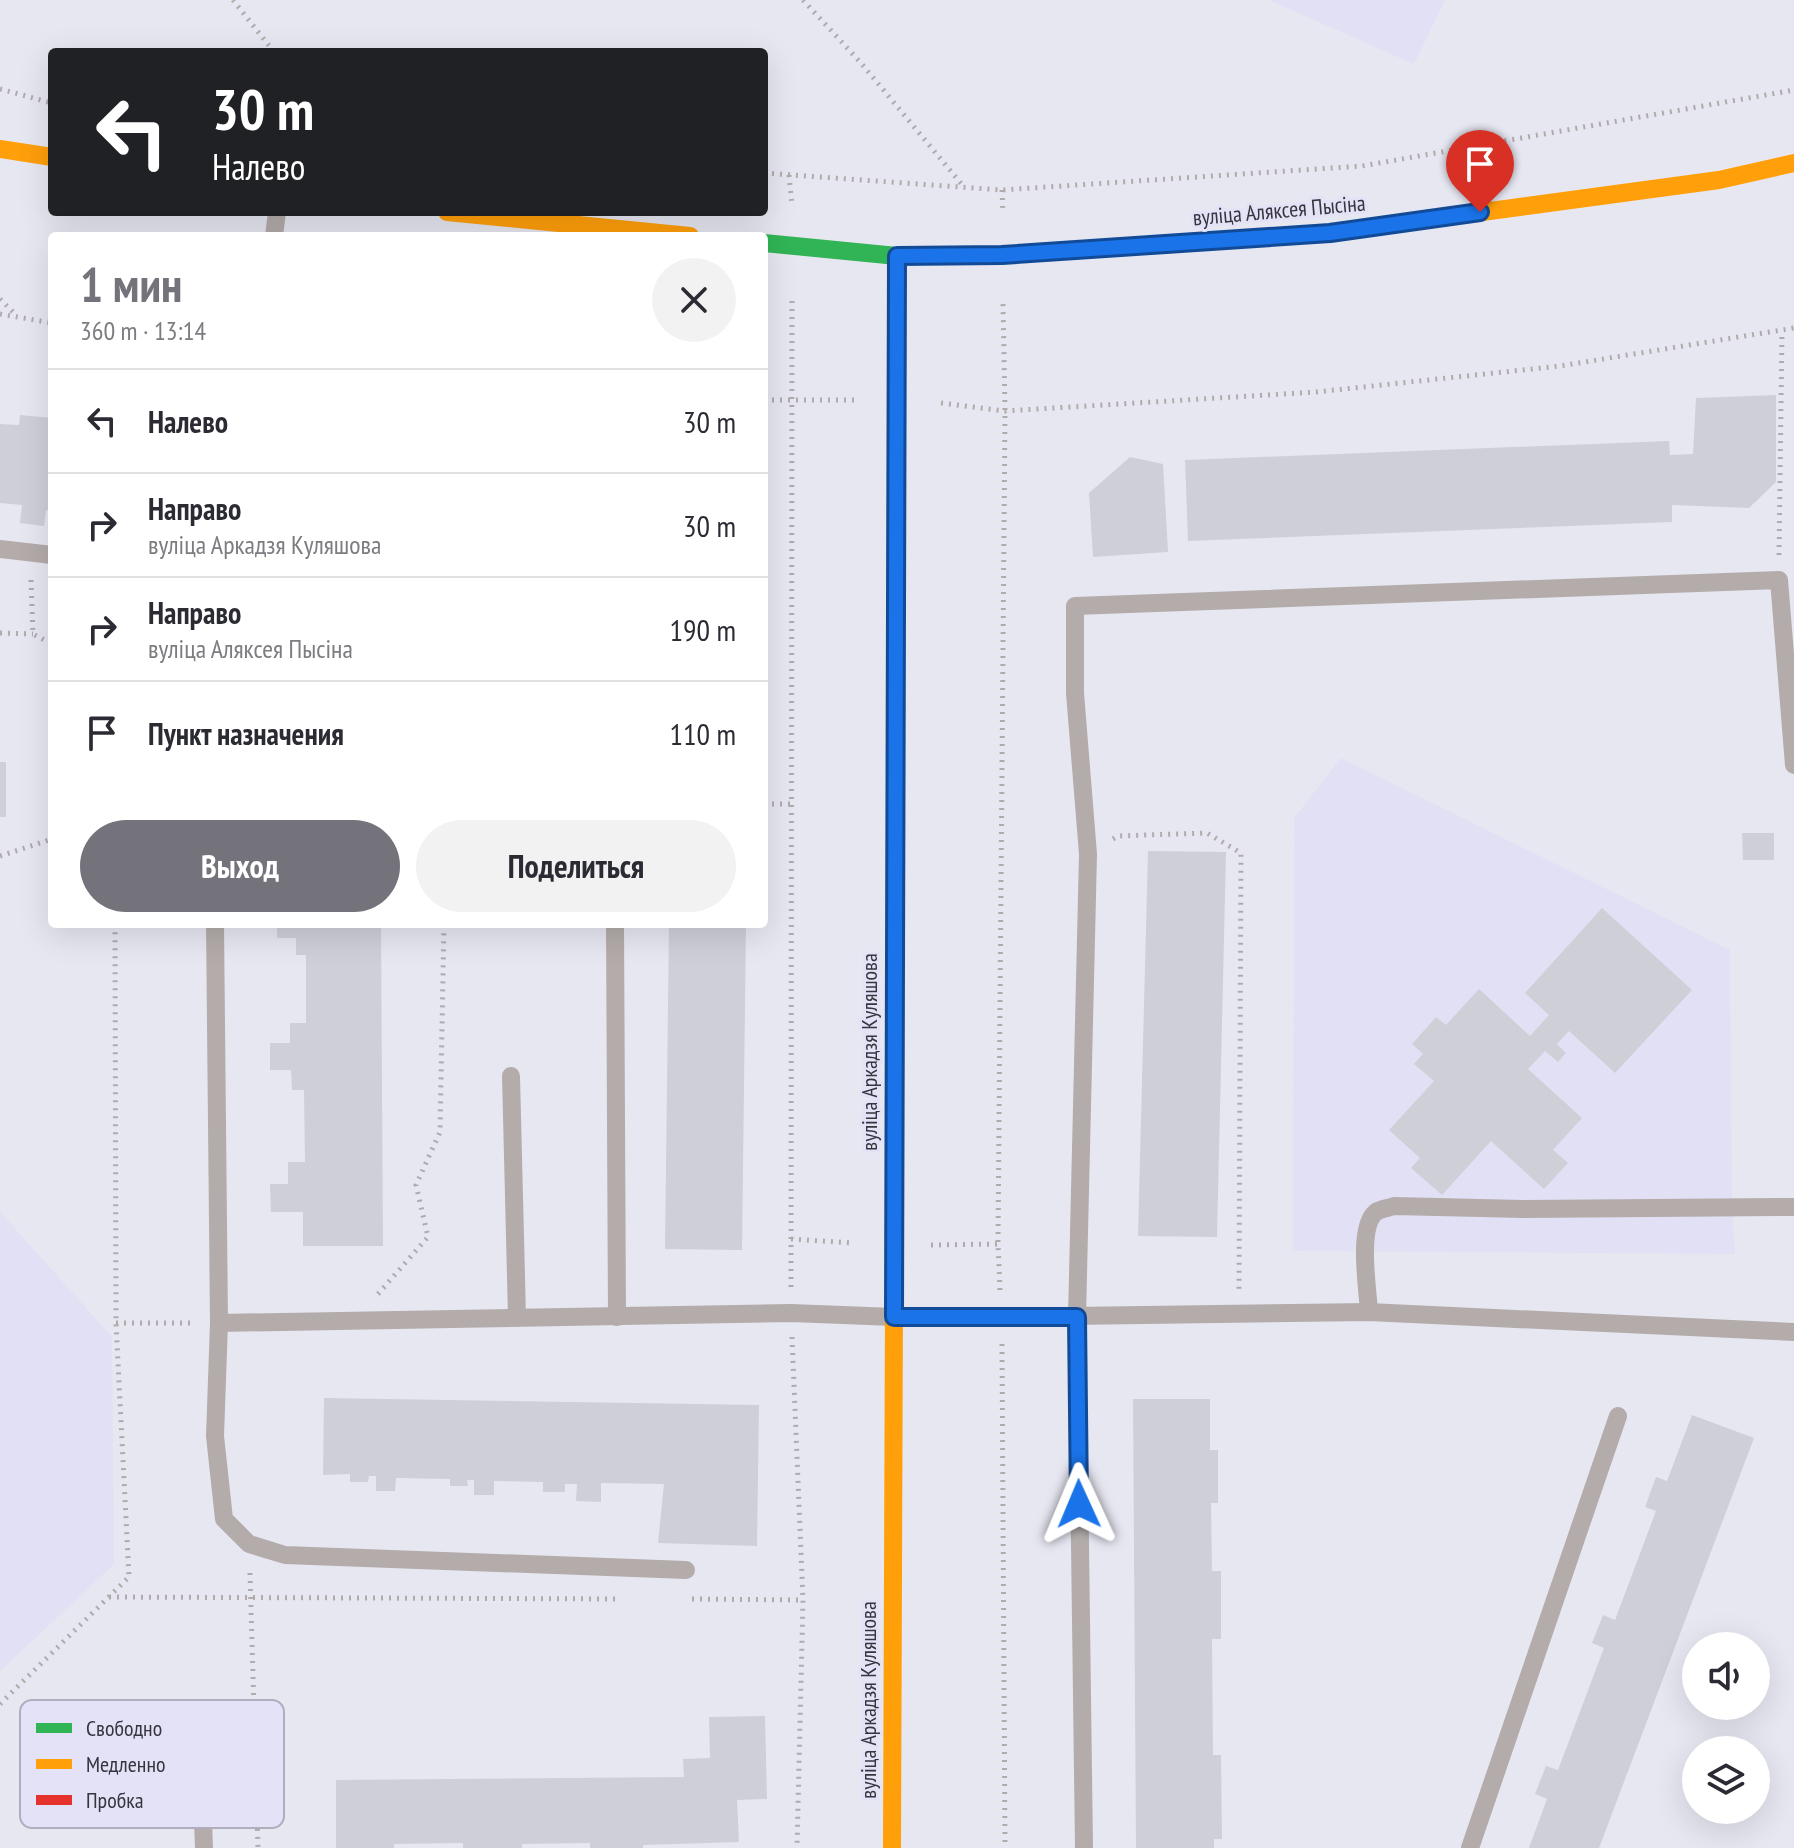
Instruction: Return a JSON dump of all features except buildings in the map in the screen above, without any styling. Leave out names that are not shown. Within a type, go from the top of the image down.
[{"type":"main road","points":[[0,149],[48,156]]},
{"type":"main road","name":"вуліца Аляксея Пысіна","points":[[768,243],[897,256],[1002,255],[1330,233],[1719,180],[1794,163]]},
{"type":"main road","points":[[488,216],[650,232]]},
{"type":"main road","name":"вуліца Аркадзя Куляшова","points":[[892,1848],[897,256]]},
{"type":"lane","points":[[0,549],[48,555]]},
{"type":"lane","points":[[1084,1848],[1077,1317],[1088,854],[1075,693],[1075,606],[1779,580],[1794,765]]},
{"type":"lane","points":[[215,928],[219,1323],[215,1436],[224,1519],[249,1544],[285,1555],[686,1570]]},
{"type":"lane","points":[[615,928],[617,1317]]},
{"type":"lane","points":[[511,1076],[517,1317]]},
{"type":"lane","points":[[1369,1312],[1365,1252],[1367,1228],[1376,1213],[1394,1206],[1523,1209],[1794,1207]]},
{"type":"lane","points":[[219,1323],[791,1313],[894,1317],[1077,1317],[1369,1312],[1794,1332]]},
{"type":"lane","points":[[1470,1848],[1618,1416]]},
{"type":"lane","points":[[203,1828],[204,1848]]},
{"type":"path","points":[[233,0],[271,48]]},
{"type":"path","points":[[803,0],[861,63],[964,188]]},
{"type":"path","points":[[0,89],[48,102]]},
{"type":"path","points":[[768,173],[1002,190],[1362,166],[1794,90]]},
{"type":"path","points":[[789,175],[792,210]]},
{"type":"path","points":[[1002,190],[1003,213]]},
{"type":"path","points":[[792,296],[791,1313],[803,1600],[797,1848]]},
{"type":"path","points":[[0,299],[18,317]]},
{"type":"path","points":[[1003,303],[1005,411],[998,1244],[1002,1317],[1005,1848]]},
{"type":"path","points":[[0,314],[48,322]]},
{"type":"path","points":[[941,403],[1005,411],[1316,392],[1560,366],[1794,328]]},
{"type":"path","points":[[1779,580],[1782,331]]},
{"type":"path","points":[[768,400],[856,400]]},
{"type":"path","points":[[29,553],[33,634]]},
{"type":"path","points":[[0,633],[33,634],[48,642]]},
{"type":"path","points":[[768,804],[791,804]]},
{"type":"path","points":[[1088,854],[1118,836],[1207,833],[1241,853],[1238,1314]]},
{"type":"path","points":[[0,856],[48,840]]},
{"type":"path","points":[[0,1704],[129,1577],[116,1323],[115,928]]},
{"type":"path","points":[[355,1321],[428,1237],[416,1185],[440,1132],[444,928]]},
{"type":"path","points":[[116,1323],[219,1323]]},
{"type":"path","points":[[249,1544],[254,1700]]},
{"type":"path","points":[[109,1597],[629,1599]]},
{"type":"path","points":[[677,1599],[803,1600]]},
{"type":"path","points":[[257,1828],[258,1848]]},
{"type":"shaded area","points":[[1269,0],[1445,0],[1414,64]]},
{"type":"shaded area","points":[[1341,758],[1730,950],[1735,1254],[1293,1251],[1294,818]]},
{"type":"shaded area","points":[[0,1212],[112,1337],[114,1564],[0,1671]]},
{"type":"traffic: fast","points":[[768,243],[897,256],[1002,255],[1330,233],[1372,227]]},
{"type":"traffic: fast","points":[[894,1303],[896,508]]},
{"type":"traffic: slow","points":[[0,149],[48,156]]},
{"type":"traffic: slow","points":[[1372,227],[1719,180],[1794,163]]},
{"type":"traffic: slow","points":[[488,216],[650,232]]},
{"type":"traffic: slow","points":[[892,1848],[894,1303]]},
{"type":"traffic: jam","points":[[896,508],[897,256]]},
{"type":"route","points":[[1079,1504],[1077,1317],[894,1317],[897,256],[1002,255],[1330,233],[1480,212]]}]
